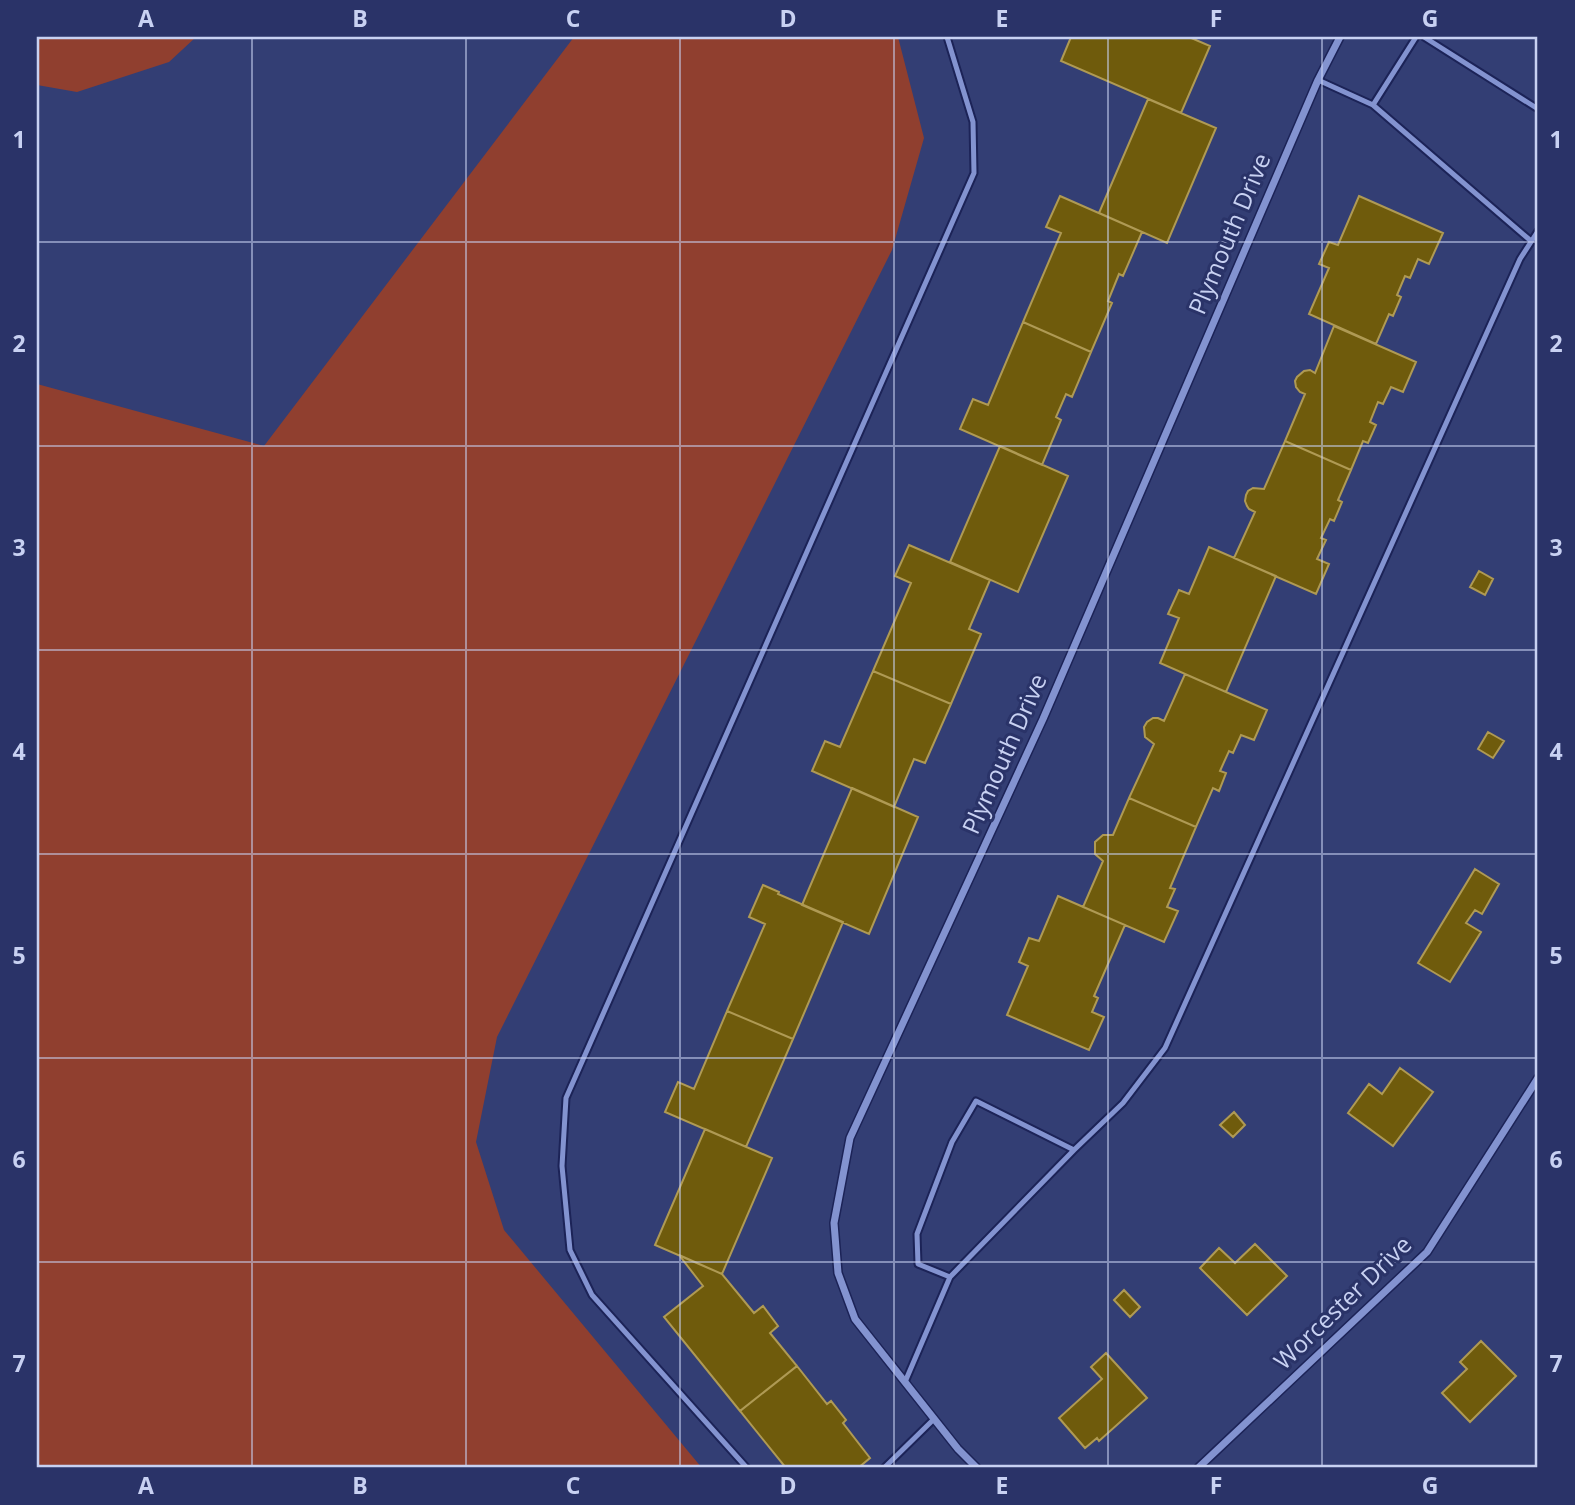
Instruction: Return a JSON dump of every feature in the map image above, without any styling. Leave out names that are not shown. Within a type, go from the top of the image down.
[{"type":"street","name":"Plymouth Drive","points":[[977,1468],[958,1449],[855,1319],[838,1273],[834,1223],[850,1138],[1043,719],[1318,80],[1340,37]]},
{"type":"street","name":"Worcester Drive","points":[[1198,1468],[1427,1252],[1538,1078]]},
{"type":"lane","points":[[747,1468],[592,1296],[575,1262],[570,1250],[562,1166],[566,1098],[974,173],[973,122],[947,37]]},
{"type":"lane","points":[[1373,105],[1416,37]]},
{"type":"lane","points":[[1424,37],[1538,109]]},
{"type":"lane","points":[[1318,80],[1373,105],[1531,241]]},
{"type":"lane","points":[[905,1382],[950,1277],[1123,1102],[1166,1048],[1514,271],[1538,231]]},
{"type":"lane","points":[[950,1277],[918,1264],[917,1234],[952,1142],[976,1101],[1074,1150]]},
{"type":"lane","points":[[884,1468],[934,1419]]},
{"type":"shaded area","points":[[37,37],[196,37],[169,62],[77,92],[37,85]]},
{"type":"shaded area","points":[[574,37],[898,37],[924,138],[892,250],[497,1037],[476,1142],[504,1230],[702,1468],[37,1468],[37,384],[264,446]]},
{"type":"building","points":[[1071,37],[1189,37],[1210,46],[1181,113],[1061,61]]},
{"type":"building","points":[[1148,99],[1216,128],[1167,243],[1099,213]]},
{"type":"building","points":[[1060,196],[1142,232],[1123,276],[1119,274],[1108,301],[1112,303],[1091,352],[1023,322],[1061,233],[1046,227]]},
{"type":"building","points":[[1359,196],[1443,233],[1429,264],[1418,259],[1410,278],[1405,276],[1397,295],[1401,297],[1393,316],[1389,314],[1376,344],[1309,314],[1329,268],[1319,264],[1329,242],[1338,245]]},
{"type":"building","points":[[1023,322],[1091,352],[1072,397],[1066,394],[1056,417],[1061,420],[1042,465],[960,429],[973,399],[988,405]]},
{"type":"building","points":[[1334,326],[1416,362],[1403,392],[1391,387],[1383,404],[1378,402],[1370,422],[1376,425],[1368,443],[1363,441],[1351,470],[1285,441],[1305,394],[1296,387],[1295,381],[1304,371],[1315,373]]},
{"type":"building","points":[[1285,441],[1351,470],[1338,500],[1342,502],[1334,521],[1330,519],[1321,538],[1326,540],[1317,559],[1329,564],[1316,594],[1234,558],[1255,512],[1247,506],[1246,495],[1253,488],[1264,489]]},
{"type":"building","points":[[1000,446],[1068,476],[1018,592],[950,562]]},
{"type":"building","points":[[909,545],[990,580],[969,629],[981,634],[951,704],[873,671],[911,583],[895,576]]},
{"type":"building","points":[[1209,547],[1276,576],[1226,692],[1160,663],[1179,618],[1168,614],[1179,590],[1189,594]]},
{"type":"building","points":[[1479,571],[1493,579],[1485,595],[1470,587]]},
{"type":"building","points":[[873,671],[951,704],[925,763],[914,759],[894,807],[812,771],[825,741],[840,747]]},
{"type":"building","points":[[1185,674],[1267,710],[1254,740],[1241,735],[1233,753],[1229,751],[1220,771],[1226,773],[1219,791],[1213,788],[1196,827],[1129,798],[1154,744],[1145,737],[1144,727],[1153,718],[1164,721]]},
{"type":"building","points":[[1488,732],[1504,741],[1493,758],[1478,749]]},
{"type":"building","points":[[852,788],[918,817],[869,934],[802,905]]},
{"type":"building","points":[[1129,798],[1196,827],[1170,888],[1175,889],[1167,907],[1178,911],[1164,942],[1083,907],[1103,861],[1095,854],[1095,842],[1103,835],[1113,835]]},
{"type":"building","points":[[1475,869],[1499,884],[1482,914],[1475,910],[1466,923],[1481,932],[1450,982],[1418,963]]},
{"type":"building","points":[[763,885],[843,922],[793,1039],[727,1011],[765,924],[749,917]]},
{"type":"building","points":[[1058,896],[1125,925],[1094,996],[1098,998],[1092,1012],[1104,1017],[1089,1050],[1007,1015],[1028,966],[1019,962],[1029,938],[1039,941]]},
{"type":"building","points":[[727,1011],[793,1039],[746,1147],[665,1112],[678,1082],[694,1089]]},
{"type":"building","points":[[1400,1068],[1433,1092],[1393,1146],[1348,1113],[1369,1084],[1382,1094]]},
{"type":"building","points":[[1234,1112],[1245,1125],[1233,1137],[1220,1125]]},
{"type":"building","points":[[705,1129],[772,1158],[722,1274],[655,1245]]},
{"type":"building","points":[[1255,1244],[1287,1276],[1247,1315],[1200,1268],[1219,1248],[1235,1263]]},
{"type":"building","points":[[679,1255],[722,1274],[754,1313],[763,1306],[778,1326],[770,1333],[797,1366],[740,1411],[664,1317],[703,1286]]},
{"type":"building","points":[[1124,1290],[1140,1307],[1130,1317],[1114,1300]]},
{"type":"building","points":[[1481,1341],[1516,1376],[1470,1422],[1442,1393],[1467,1369],[1460,1362]]},
{"type":"building","points":[[1106,1353],[1147,1398],[1099,1441],[1097,1438],[1085,1448],[1059,1418],[1102,1379],[1091,1367]]},
{"type":"building","points":[[797,1366],[827,1404],[831,1401],[846,1420],[843,1423],[870,1458],[858,1468],[786,1468],[740,1411]]}]
